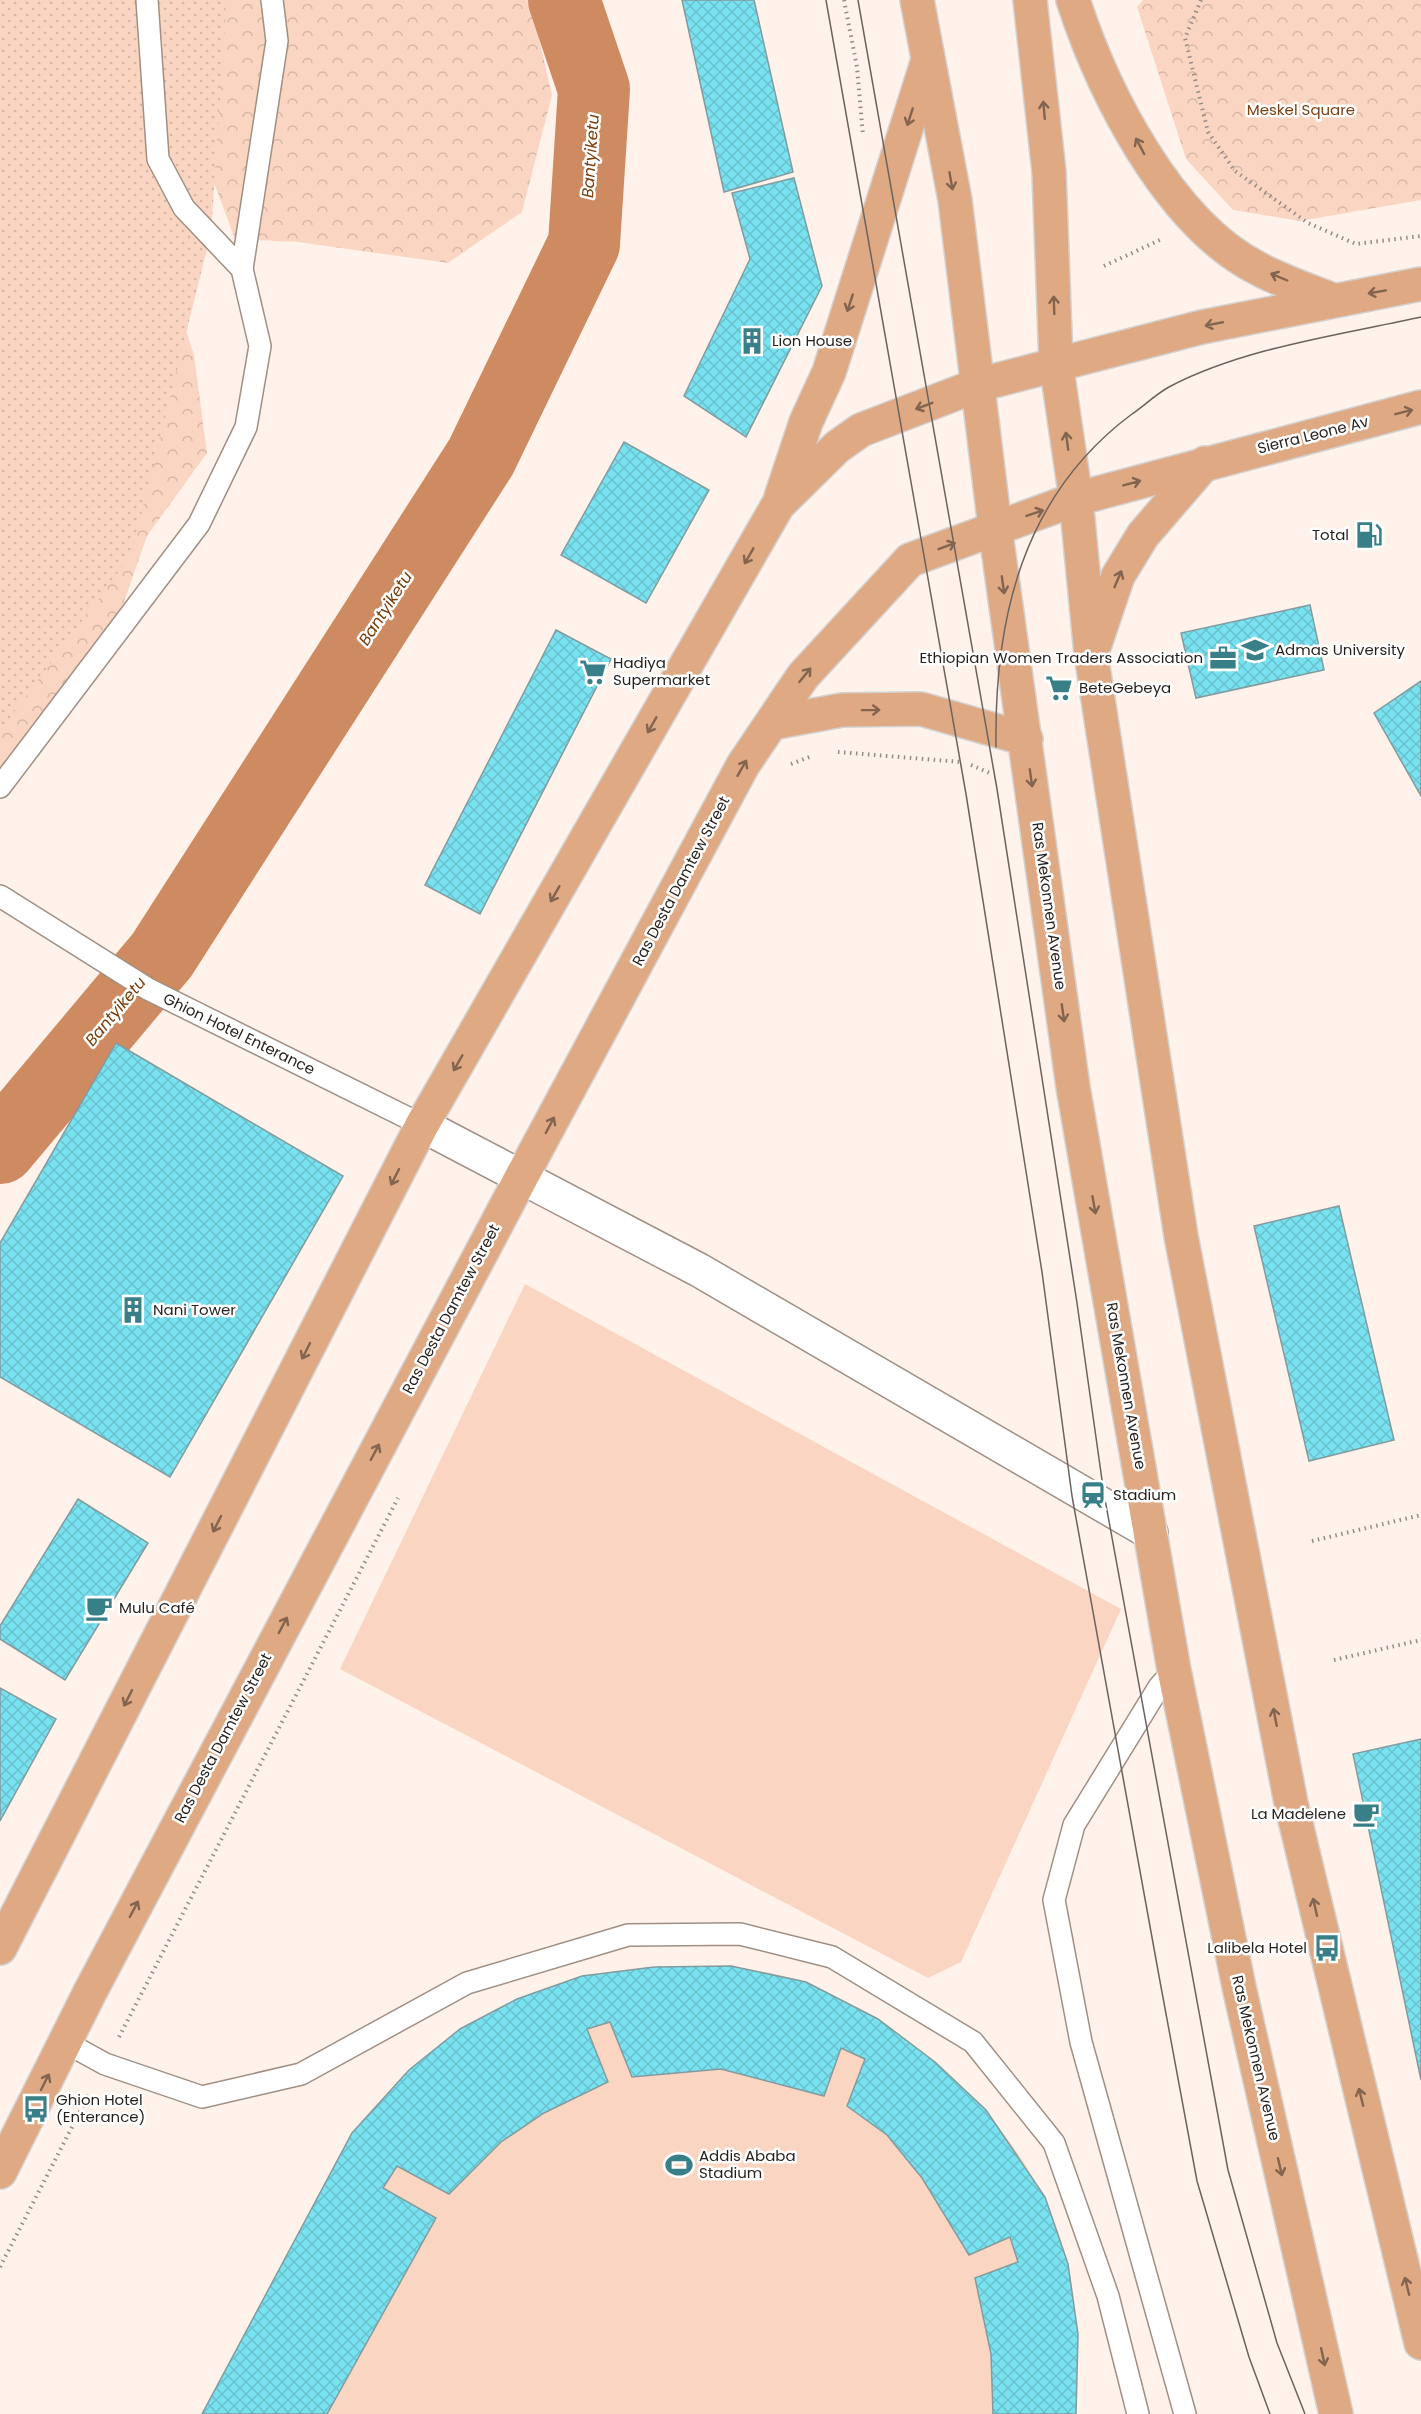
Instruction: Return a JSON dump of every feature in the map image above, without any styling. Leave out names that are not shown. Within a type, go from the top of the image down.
[{"type":"main road","name":"Ras Mekonnen Avenue","points":[[917,0],[955,200],[995,527],[1073,1087],[1174,1670],[1244,2006],[1336,2414]]},
{"type":"main road","points":[[1030,0],[1049,172],[1056,363],[1076,499],[1091,654],[1181,1236],[1291,1803],[1421,2343]]},
{"type":"main road","points":[[1076,3],[1110,88],[1148,161],[1183,206],[1222,244],[1256,268],[1333,300]]},
{"type":"main road","points":[[0,1948],[422,1125],[778,505],[806,422],[829,372],[927,62]]},
{"type":"main road","points":[[778,505],[837,447],[861,430],[978,385],[1202,327],[1421,284]]},
{"type":"main road","name":"Sierra Leone Av","points":[[1076,499],[1421,407]]},
{"type":"main road","points":[[1091,654],[1118,576],[1143,534],[1205,463]]},
{"type":"main road","name":"Ras Desta Damtew Street","points":[[0,2172],[65,2042],[522,1176],[743,765],[803,676],[910,560],[1076,499]]},
{"type":"main road","points":[[771,723],[842,710],[921,709],[1026,739]]},
{"type":"street","points":[[422,1125],[699,1270],[1151,1533]]},
{"type":"lane","points":[[147,0],[158,159],[184,208],[242,270]]},
{"type":"lane","points":[[0,787],[199,524],[246,427],[260,346],[242,270],[277,41],[272,0]]},
{"type":"lane","name":"Ghion Hotel Enterance","points":[[0,897],[148,989],[422,1125]]},
{"type":"lane","points":[[1174,1670],[1159,1687],[1074,1825],[1054,1900],[1081,2042],[1185,2414]]},
{"type":"lane","points":[[65,2042],[105,2064],[202,2097],[301,2074],[467,1983],[628,1935],[740,1934],[832,1957],[973,2042],[1054,2143],[1108,2296],[1138,2414]]},
{"type":"path","points":[[1201,0],[1185,38],[1208,132],[1234,171],[1308,223],[1356,244],[1421,236]]},
{"type":"path","points":[[1104,266],[1172,234]]},
{"type":"path","points":[[828,753],[847,751],[964,762],[994,774]]},
{"type":"path","points":[[784,766],[818,754]]},
{"type":"path","points":[[0,2267],[399,1496]]},
{"type":"path","points":[[1312,1541],[1421,1515]]},
{"type":"path","points":[[1334,1660],[1421,1640]]},
{"type":"green space","points":[[0,0],[223,0],[226,10],[211,233],[131,555],[0,731]]},
{"type":"green space","points":[[162,0],[530,0],[552,95],[522,212],[448,263],[298,242],[235,239],[157,30]]},
{"type":"green space","name":"Meskel Square","points":[[1143,0],[1421,0],[1421,200],[1300,221],[1233,210],[1186,159],[1137,7]]},
{"type":"green space","points":[[165,266],[194,355],[207,453],[147,536],[97,679],[18,766],[0,772],[0,309]]},
{"type":"green space","points":[[525,1284],[1121,1609],[961,1962],[928,1978],[340,1669]]},
{"type":"green space","name":"Addis Ababa Stadium","points":[[731,1966],[806,1982],[881,2023],[917,2048],[952,2077],[984,2110],[1012,2145],[1036,2183],[1055,2223],[1068,2265],[1076,2321],[1076,2414],[202,2414],[352,2133],[409,2070],[460,2029],[517,1999],[582,1976],[654,1967]]},
{"type":"building","points":[[682,0],[754,0],[793,172],[724,192]]},
{"type":"building","name":"Lion House","points":[[794,178],[822,286],[746,437],[684,396],[750,259],[732,193]]},
{"type":"building","points":[[624,442],[709,490],[646,603],[561,555]]},
{"type":"building","points":[[1310,605],[1324,670],[1196,698],[1181,633]]},
{"type":"building","points":[[556,630],[611,659],[480,914],[425,885]]},
{"type":"building","points":[[1421,681],[1421,796],[1374,713]]},
{"type":"building","name":"Nani Tower","points":[[116,1043],[343,1176],[170,1477],[0,1377],[0,1243]]},
{"type":"building","points":[[1339,1206],[1394,1440],[1309,1461],[1254,1226]]},
{"type":"building","points":[[78,1499],[148,1543],[65,1680],[0,1639],[0,1626]]},
{"type":"building","points":[[0,1688],[56,1719],[0,1821]]},
{"type":"building","points":[[1421,1739],[1421,2080],[1353,1754]]},
{"type":"building","points":[[731,1966],[806,1982],[878,2019],[935,2062],[986,2110],[1045,2197],[1068,2264],[1078,2334],[1076,2414],[993,2414],[991,2354],[975,2278],[1018,2262],[1010,2237],[969,2255],[922,2178],[887,2135],[847,2106],[865,2059],[841,2048],[824,2096],[721,2069],[632,2077],[610,2022],[587,2029],[608,2082],[544,2113],[501,2142],[449,2194],[397,2166],[383,2188],[436,2218],[327,2414],[202,2414],[352,2133],[409,2070],[460,2029],[517,1999],[582,1976],[654,1967]]},
{"type":"waterway","name":"Bantyiketu","points":[[0,1148],[162,955],[481,457],[584,244],[594,89],[564,0]]},
{"type":"tram line","points":[[826,0],[966,794],[1042,1272],[1072,1496],[1159,1976],[1197,2181],[1249,2357],[1270,2414]]},
{"type":"tram line","points":[[858,0],[997,789],[1077,1303],[1104,1494],[1228,2170],[1277,2343],[1305,2414]]},
{"type":"tram line","points":[[996,747],[1001,652],[1009,606],[1022,562],[1041,521],[1064,482],[1095,446],[1159,393],[1228,362],[1292,344],[1421,317]]},
{"type":"place","name":"Lion House","points":[[752,341]]},
{"type":"place","name":"Total","points":[[1369,535]]},
{"type":"place","name":"Admas University","points":[[1255,650]]},
{"type":"place","name":"Ethiopian Women Traders Association","points":[[1223,658]]},
{"type":"place","name":"Hadiya Supermarket","points":[[593,672]]},
{"type":"place","name":"BeteGebeya","points":[[1059,688]]},
{"type":"place","name":"Nani Tower","points":[[133,1310]]},
{"type":"place","name":"Stadium","points":[[1093,1495]]},
{"type":"place","name":"Mulu Café","points":[[99,1608]]},
{"type":"place","name":"La Madelene","points":[[1366,1814]]},
{"type":"place","name":"Lalibela Hotel","points":[[1327,1948]]},
{"type":"place","name":"Ghion Hotel (Enterance)","points":[[36,2109]]},
{"type":"place","name":"Addis Ababa Stadium","points":[[679,2165]]}]
